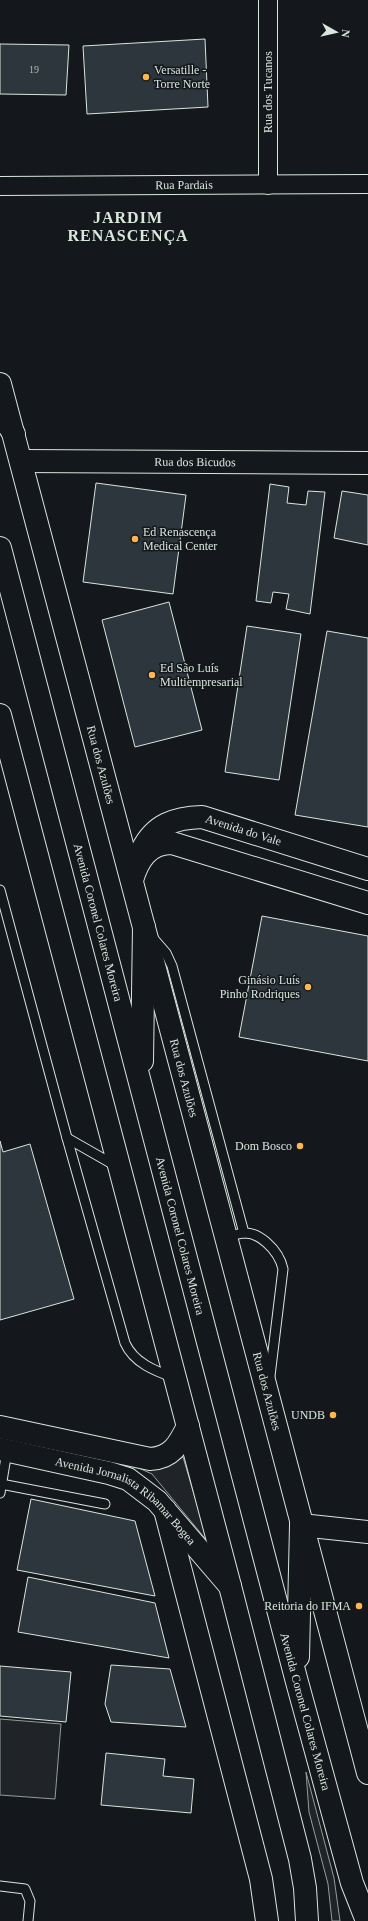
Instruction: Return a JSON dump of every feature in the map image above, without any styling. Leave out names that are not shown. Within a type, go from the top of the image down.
[{"type":"main road","name":"Rua dos Azulões","points":[[0,384],[134,872],[144,927],[235,1236],[267,1397],[368,1773]]},
{"type":"main road","points":[[0,414],[14,434]]},
{"type":"main road","name":"Rua dos Bicudos","points":[[21,461],[368,463]]},
{"type":"main road","name":"Avenida Coronel Colares Moreira","points":[[0,548],[297,1682],[352,1883],[367,1921]]},
{"type":"main road","points":[[0,715],[230,1586],[300,1859],[305,1888],[306,1921]]},
{"type":"main road","name":"Avenida do Vale","points":[[134,872],[143,848],[158,829],[177,819],[202,818],[368,869]]},
{"type":"main road","points":[[134,872],[156,845],[172,843],[368,903]]},
{"type":"main road","points":[[141,1088],[144,927]]},
{"type":"main road","name":"Avenida Jornalista Ribamar Bogea","points":[[0,1427],[154,1458],[169,1454],[175,1449],[188,1426]]},
{"type":"main road","name":"Avenida Jornalista Ribamar Bogea","points":[[3,1450],[109,1473],[128,1479],[149,1493],[230,1586]]},
{"type":"main road","points":[[165,1510],[261,1879],[266,1921]]},
{"type":"main road","points":[[297,1682],[301,1525],[368,1532]]},
{"type":"main road","points":[[352,1883],[357,1921]]},
{"type":"main road","points":[[352,1883],[361,1921]]},
{"type":"street","name":"Rua dos Tucanos","points":[[268,0],[268,184]]},
{"type":"street","name":"Rua Pardais","points":[[0,186],[368,184]]},
{"type":"lane","points":[[0,890],[67,1138],[125,1343],[129,1352],[140,1362],[158,1372],[175,1378]]},
{"type":"lane","points":[[67,1138],[120,1168]]},
{"type":"lane","points":[[235,1236],[263,1240],[275,1250],[281,1261],[283,1269],[267,1397]]},
{"type":"lane","points":[[3,1450],[1,1488],[105,1504]]},
{"type":"lane","points":[[0,1886],[25,1889],[30,1901],[28,1921]]},
{"type":"shaded area","points":[[114,1457],[167,1467],[183,1457],[208,1542],[152,1474]]},
{"type":"shaded area","points":[[0,1719],[61,1724],[55,1799],[0,1795]]},
{"type":"shaded area","points":[[306,1772],[334,1878],[340,1921],[332,1921],[328,1884],[309,1812]]},
{"type":"building","name":"Versatille - Torre Norte","points":[[205,39],[208,107],[87,114],[83,46]]},
{"type":"building","points":[[0,44],[69,45],[66,95],[0,94]]},
{"type":"building","name":"Ed Renascença Medical Center","points":[[96,483],[186,495],[173,594],[83,582]]},
{"type":"building","points":[[270,484],[289,487],[287,503],[306,505],[308,491],[325,492],[310,614],[286,609],[289,594],[273,592],[271,603],[256,601]]},
{"type":"building","points":[[342,491],[368,495],[368,545],[334,538]]},
{"type":"building","name":"Ed São Luís Multiempresarial","points":[[169,602],[202,730],[135,747],[102,620]]},
{"type":"building","points":[[247,626],[301,634],[279,780],[225,772]]},
{"type":"building","points":[[327,631],[368,638],[368,827],[295,815]]},
{"type":"building","name":"Ginásio Luís Pinho Rodriques","points":[[262,916],[368,936],[368,1061],[239,1037]]},
{"type":"building","points":[[0,1141],[3,1152],[30,1144],[74,1299],[0,1320]]},
{"type":"building","points":[[31,1499],[135,1521],[155,1596],[17,1570]]},
{"type":"building","points":[[28,1577],[155,1603],[169,1658],[18,1632]]},
{"type":"building","points":[[111,1665],[170,1669],[186,1727],[111,1722],[105,1704]]},
{"type":"building","points":[[0,1666],[71,1672],[66,1722],[0,1716]]},
{"type":"building","points":[[106,1753],[165,1759],[163,1776],[194,1779],[191,1813],[101,1805]]},
{"type":"place","name":"Versatille - Torre Norte","points":[[146,77]]},
{"type":"place","name":"Ed Renascença Medical Center","points":[[135,539]]},
{"type":"place","name":"Ed São Luís Multiempresarial","points":[[152,675]]},
{"type":"place","name":"Ginásio Luís Pinho Rodriques","points":[[308,987]]},
{"type":"place","name":"Dom Bosco","points":[[300,1146]]},
{"type":"place","name":"UNDB","points":[[333,1415]]},
{"type":"place","name":"Reitoria do IFMA","points":[[359,1606]]},
{"type":"district","name":"JARDIM RENASCENÇA","points":[[128,226]]}]
